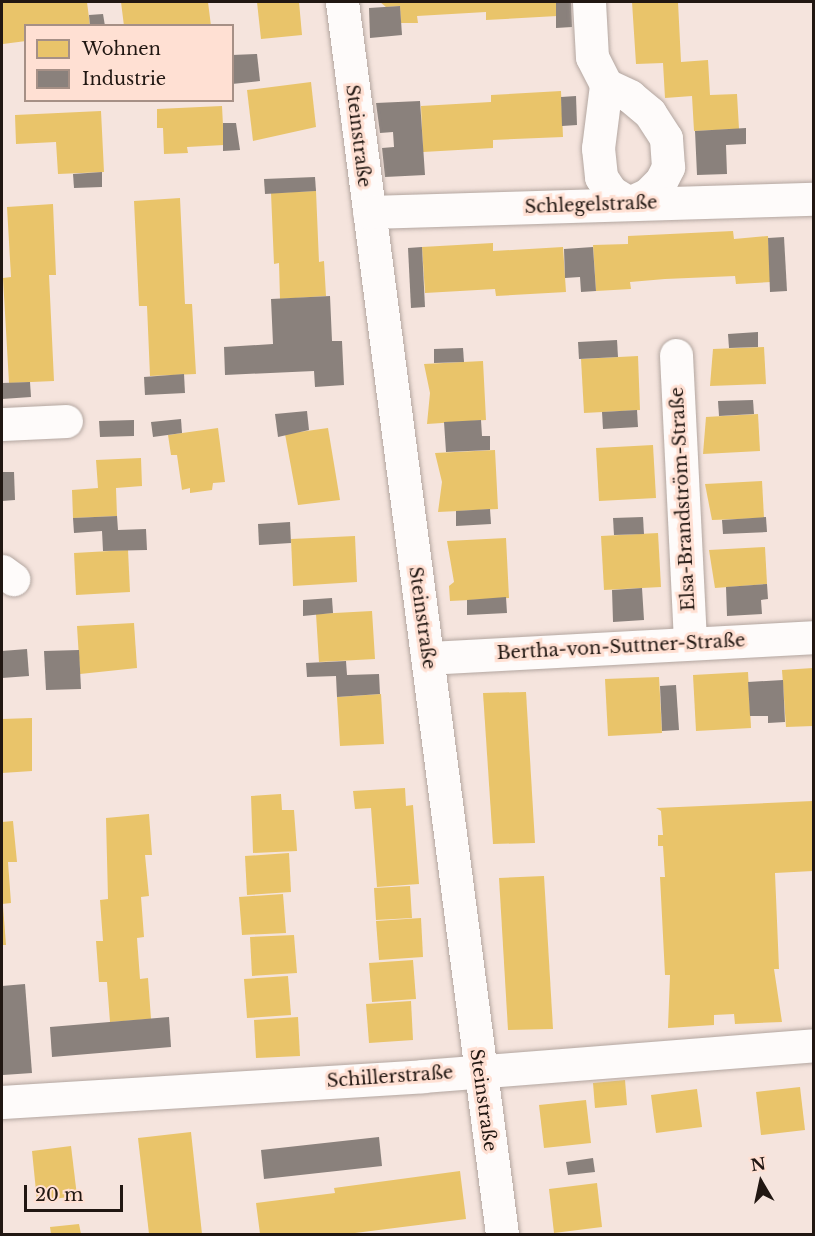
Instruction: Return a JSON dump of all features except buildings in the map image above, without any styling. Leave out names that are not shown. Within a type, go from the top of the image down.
[{"type":"street","name":"Steinstraße","points":[[342,2],[502,1234]]},
{"type":"street","points":[[589,2],[592,57],[606,85],[598,148],[602,177],[611,192],[629,203],[648,194],[661,181],[668,167],[666,138],[650,113],[630,96],[606,85]]},
{"type":"street","name":"Schlegelstraße","points":[[369,212],[813,199]]},
{"type":"street","name":"Elsa-Brandström-Straße","points":[[676,355],[690,643]]},
{"type":"street","points":[[2,424],[66,421]]},
{"type":"street","name":"Bertha-von-Suttner-Straße","points":[[428,658],[813,637]]},
{"type":"street","name":"Schillerstraße","points":[[2,1102],[813,1046]]}]
